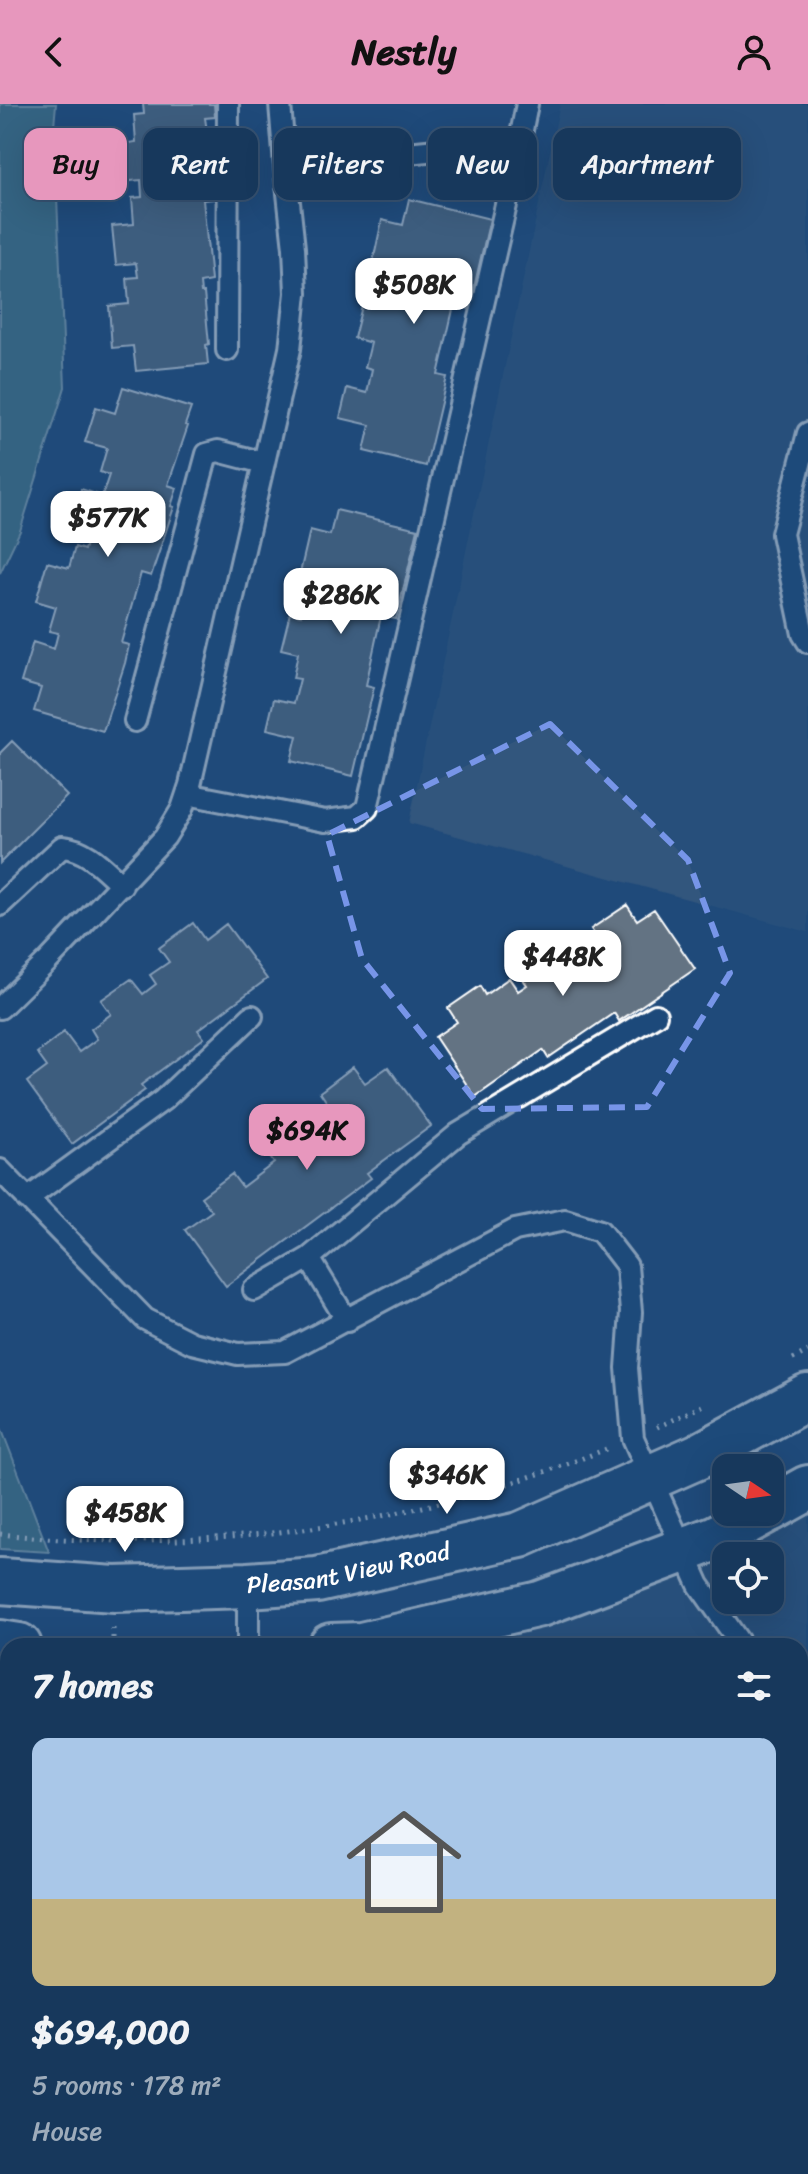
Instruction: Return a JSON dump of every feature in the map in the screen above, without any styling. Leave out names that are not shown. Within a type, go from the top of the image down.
[{"type":"street","name":"Pleasant View Road","points":[[0,1581],[115,1589],[317,1580],[520,1535],[699,1456],[798,1379]]},
{"type":"street","points":[[784,1501],[808,1488]]},
{"type":"street","points":[[392,1638],[540,1604],[684,1551],[738,1526]]},
{"type":"lane","points":[[227,350],[228,104]]},
{"type":"lane","points":[[280,104],[282,128]]},
{"type":"lane","points":[[522,128],[527,104]]},
{"type":"lane","points":[[0,1008],[122,885],[165,837],[182,809],[290,349],[296,293],[289,200]]},
{"type":"lane","points":[[187,794],[325,821],[357,817],[367,808],[507,200]]},
{"type":"lane","points":[[808,433],[782,534],[803,634],[808,642]]},
{"type":"lane","points":[[135,721],[207,454],[218,451],[264,463]]},
{"type":"lane","points":[[0,905],[62,847],[73,847],[87,854],[122,885]]},
{"type":"lane","points":[[254,1290],[309,1258],[458,1134],[656,1015]]},
{"type":"lane","points":[[27,1199],[163,1100],[252,1016]]},
{"type":"lane","points":[[0,1170],[145,1319],[192,1343],[238,1354],[285,1352],[515,1230],[565,1220],[600,1231],[627,1266],[631,1312],[627,1368],[633,1438],[699,1585],[736,1638]]},
{"type":"lane","points":[[309,1258],[347,1321]]},
{"type":"lane","points":[[248,1585],[248,1638]]},
{"type":"path","points":[[798,1379],[808,1351]]},
{"type":"path","points":[[0,1534],[51,1539],[215,1537],[343,1522],[421,1508],[534,1476],[633,1438],[713,1401]]},
{"type":"highlighted area","points":[[550,724],[688,860],[730,973],[647,1107],[482,1109],[362,959],[327,835]]},
{"type":"shaded area","points":[[560,104],[808,104],[808,932],[409,823],[553,137],[553,200],[741,200],[741,128],[555,128]]},
{"type":"shaded area","points":[[808,1507],[808,1638],[440,1638],[755,1526],[784,1526],[784,1516]]},
{"type":"green space","points":[[0,104],[56,104],[54,128],[24,128],[24,200],[57,200],[65,387],[20,531],[0,573]]},
{"type":"green space","points":[[0,1425],[49,1552],[0,1549]]},
{"type":"building","points":[[143,104],[214,104],[215,117],[205,118],[206,128],[143,128],[143,200],[203,200],[211,281],[200,283],[201,293],[204,293],[208,364],[136,371],[133,346],[112,348],[109,306],[129,304],[127,278],[138,277],[136,263],[116,265],[112,226],[134,224],[132,198],[142,197],[141,180],[127,181],[127,143],[136,142],[134,115],[144,114]]},
{"type":"building","points":[[409,200],[412,200],[490,219],[469,309],[454,305],[438,375],[447,377],[426,466],[364,451],[370,425],[340,418],[347,388],[367,393],[372,369],[365,367],[371,343],[354,338],[363,302],[374,305],[379,285],[388,287],[392,267],[373,262],[382,220],[403,225]]},
{"type":"building","points":[[123,387],[191,408],[168,485],[177,488],[171,506],[174,507],[151,576],[141,573],[121,643],[129,645],[125,663],[103,731],[34,711],[41,688],[21,682],[33,642],[54,649],[58,633],[49,631],[56,607],[36,601],[47,562],[69,568],[75,547],[84,550],[90,530],[71,524],[81,489],[102,496],[109,475],[100,472],[107,448],[85,442],[96,407],[115,413]]},
{"type":"building","points":[[336,510],[418,529],[396,619],[381,616],[366,685],[374,687],[353,776],[291,761],[297,736],[267,729],[274,699],[294,703],[300,679],[293,678],[298,653],[281,649],[290,613],[301,615],[306,595],[315,597],[319,578],[300,573],[310,530],[330,535]]},
{"type":"building","points":[[12,741],[67,796],[0,863],[0,753]]},
{"type":"building","points":[[627,905],[637,920],[654,909],[695,969],[619,1021],[614,1013],[548,1058],[543,1050],[475,1097],[435,1037],[457,1022],[448,1008],[480,986],[485,995],[509,978],[518,991],[527,985],[518,972],[553,948],[561,960],[585,944],[590,952],[601,944],[591,929]]},
{"type":"building","points":[[193,923],[205,940],[226,924],[267,979],[198,1030],[204,1038],[141,1085],[145,1090],[72,1144],[27,1082],[47,1067],[37,1053],[64,1032],[79,1052],[97,1039],[91,1029],[111,1014],[101,1000],[131,979],[143,994],[156,984],[150,975],[169,962],[159,948]]},
{"type":"building","points":[[353,1067],[365,1083],[388,1067],[431,1126],[367,1173],[371,1178],[226,1286],[185,1230],[212,1211],[201,1197],[232,1174],[242,1187],[274,1163],[261,1145],[289,1125],[298,1137],[316,1123],[311,1117],[328,1104],[320,1092]]}]
